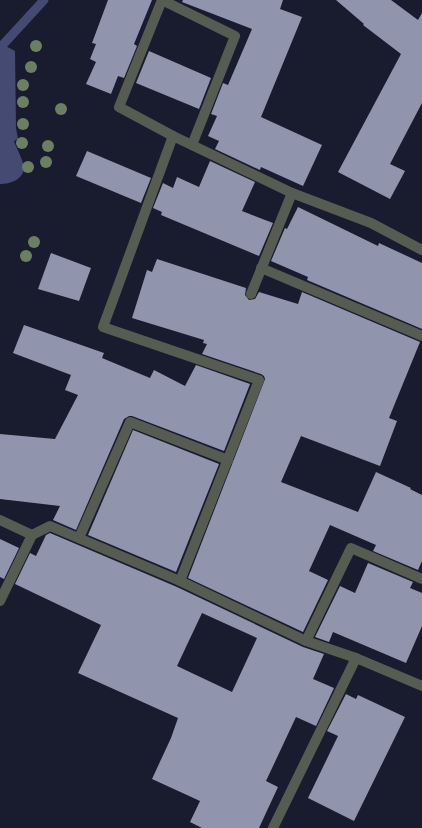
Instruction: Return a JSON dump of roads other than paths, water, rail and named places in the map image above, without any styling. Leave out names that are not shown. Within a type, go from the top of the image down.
[{"type":"street","points":[[192,145],[235,36],[162,0],[119,107],[173,136],[292,193],[371,223],[422,250]]},
{"type":"street","points":[[173,136],[103,327],[259,380],[180,581]]},
{"type":"street","points":[[251,294],[292,193]]},
{"type":"street","points":[[261,268],[422,336]]},
{"type":"street","points":[[79,538],[130,422],[228,460]]},
{"type":"street","points":[[0,520],[32,535]]},
{"type":"street","points":[[0,601],[32,535],[50,526],[180,581],[306,642],[356,658],[422,686]]},
{"type":"street","points":[[306,642],[351,548],[422,580]]},
{"type":"street","points":[[273,828],[356,658]]},
{"type":"water","points":[[0,43],[15,51],[16,128],[18,139],[14,141],[24,168],[19,178],[8,183],[0,184]]},
{"type":"waterway","points":[[0,48],[44,0]]}]
